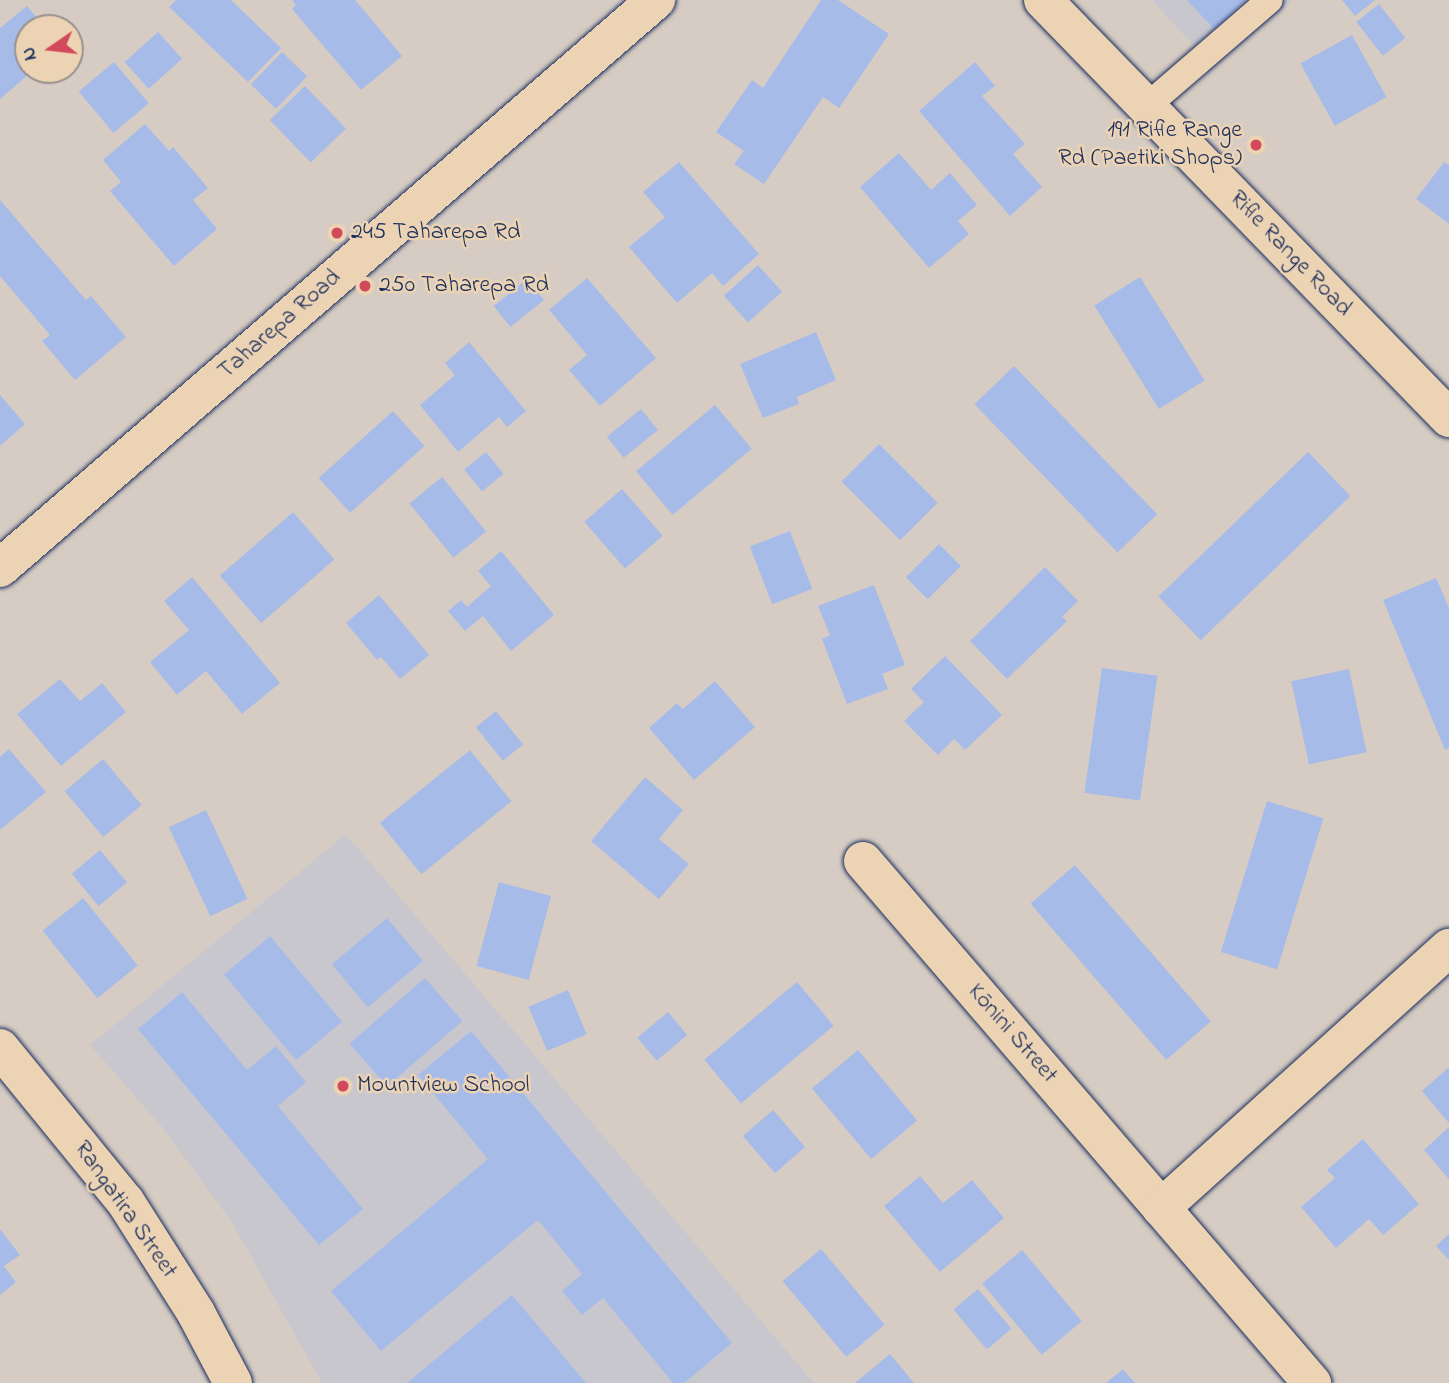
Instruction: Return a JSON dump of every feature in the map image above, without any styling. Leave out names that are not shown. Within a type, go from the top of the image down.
[{"type":"street","name":"Taharepa Road","points":[[0,568],[656,0]]},
{"type":"street","name":"Rifle Range Road","points":[[1043,0],[1449,418]]},
{"type":"street","name":"Kōnini Street","points":[[863,861],[1312,1383]]},
{"type":"street","points":[[1161,1208],[1449,948]]},
{"type":"street","name":"Rangatira Street","points":[[0,1048],[125,1201],[196,1313],[233,1383]]},
{"type":"lane","points":[[1147,106],[1270,0]]},
{"type":"shaded area","points":[[1152,0],[1292,0],[1213,67]]},
{"type":"shaded area","name":"Mountview School","points":[[346,834],[814,1383],[322,1383],[231,1221],[162,1127],[90,1045]]},
{"type":"building","points":[[176,0],[231,0],[281,48],[248,82],[169,7]]},
{"type":"building","points":[[292,0],[355,0],[402,56],[361,90],[292,9],[296,5]]},
{"type":"building","points":[[821,0],[838,0],[889,34],[839,108],[823,97],[764,184],[734,164],[744,151],[716,132],[752,80],[763,88]]},
{"type":"building","points":[[1187,0],[1246,0],[1214,29]]},
{"type":"building","points":[[1342,0],[1375,0],[1355,16]]},
{"type":"building","points":[[1379,4],[1405,38],[1383,56],[1356,22]]},
{"type":"building","points":[[27,6],[34,14],[17,14]]},
{"type":"building","points":[[14,17],[14,84],[18,84],[0,99],[0,28]]},
{"type":"building","points":[[158,32],[182,59],[149,89],[125,62]]},
{"type":"building","points":[[1352,35],[1386,97],[1335,126],[1300,64]]},
{"type":"building","points":[[282,52],[307,76],[276,109],[251,84]]},
{"type":"building","points":[[114,62],[149,103],[113,133],[79,92]]},
{"type":"building","points":[[975,62],[995,86],[982,96],[1025,144],[1013,154],[1042,187],[1010,216],[919,111]]},
{"type":"building","points":[[305,86],[346,128],[311,162],[270,120]]},
{"type":"building","points":[[145,124],[169,151],[173,147],[208,188],[193,200],[217,229],[174,266],[110,191],[121,182],[103,160]]},
{"type":"building","points":[[899,153],[931,190],[950,173],[977,205],[958,221],[969,234],[929,268],[860,187]]},
{"type":"building","points":[[679,162],[759,254],[723,286],[712,273],[677,303],[629,247],[665,217],[643,192]]},
{"type":"building","points":[[1444,162],[1449,165],[1449,224],[1416,199]]},
{"type":"building","points":[[0,200],[86,300],[91,296],[126,337],[75,380],[42,341],[50,335],[0,276]]},
{"type":"building","points":[[758,265],[782,292],[748,323],[724,296]]},
{"type":"building","points":[[1140,277],[1205,380],[1159,409],[1094,306]]},
{"type":"building","points":[[587,278],[656,358],[600,406],[569,370],[587,355],[549,310]]},
{"type":"building","points":[[527,279],[544,300],[511,327],[494,306]]},
{"type":"building","points":[[816,332],[836,380],[797,397],[799,404],[763,418],[740,364]]},
{"type":"building","points":[[469,342],[526,411],[507,427],[499,417],[458,452],[420,405],[455,375],[445,363]]},
{"type":"building","points":[[1014,366],[1157,514],[1118,552],[974,404]]},
{"type":"building","points":[[0,395],[25,424],[0,446]]},
{"type":"building","points":[[715,405],[752,449],[673,515],[636,471]]},
{"type":"building","points":[[641,409],[658,430],[624,458],[607,437]]},
{"type":"building","points":[[393,411],[424,446],[350,513],[319,478]]},
{"type":"building","points":[[879,444],[938,503],[900,540],[842,481]]},
{"type":"building","points":[[486,452],[504,474],[482,491],[464,470]]},
{"type":"building","points":[[1308,452],[1350,496],[1201,640],[1158,596]]},
{"type":"building","points":[[442,477],[486,531],[453,558],[409,503]]},
{"type":"building","points":[[622,489],[663,536],[625,569],[584,522]]},
{"type":"building","points":[[293,512],[334,560],[261,623],[220,576]]},
{"type":"building","points":[[790,531],[812,589],[772,604],[750,546]]},
{"type":"building","points":[[939,544],[961,566],[928,599],[906,577]]},
{"type":"building","points":[[501,551],[554,615],[511,651],[483,616],[465,631],[448,611],[461,600],[467,607],[491,586],[478,571]]},
{"type":"building","points":[[1045,567],[1078,601],[1062,617],[1067,621],[1007,679],[970,641]]},
{"type":"building","points":[[192,577],[280,683],[242,714],[206,671],[177,695],[150,662],[189,630],[164,601]]},
{"type":"building","points":[[1436,578],[1449,608],[1449,748],[1445,750],[1383,600]]},
{"type":"building","points":[[874,585],[905,665],[882,674],[888,689],[847,704],[822,639],[830,635],[818,606]]},
{"type":"building","points":[[379,595],[429,655],[400,679],[381,657],[377,660],[346,623]]},
{"type":"building","points":[[945,656],[1002,715],[965,750],[954,739],[938,755],[904,721],[924,702],[911,689]]},
{"type":"building","points":[[1102,668],[1157,676],[1140,801],[1084,793]]},
{"type":"building","points":[[1349,669],[1367,752],[1309,764],[1291,681]]},
{"type":"building","points":[[60,679],[80,701],[102,683],[126,712],[61,766],[17,714]]},
{"type":"building","points":[[715,681],[755,727],[694,780],[649,728],[677,703],[683,709]]},
{"type":"building","points":[[496,711],[523,744],[503,761],[476,727]]},
{"type":"building","points":[[9,749],[46,792],[0,830],[0,757]]},
{"type":"building","points":[[470,750],[512,801],[421,874],[380,823]]},
{"type":"building","points":[[103,759],[142,805],[103,837],[65,791]]},
{"type":"building","points":[[645,777],[683,810],[659,839],[689,864],[659,899],[591,841]]},
{"type":"building","points":[[1267,801],[1323,818],[1277,969],[1221,952]]},
{"type":"building","points":[[206,810],[247,899],[210,916],[169,827]]},
{"type":"building","points":[[100,850],[127,882],[99,906],[72,874]]},
{"type":"building","points":[[1075,865],[1211,1021],[1166,1060],[1030,904]]},
{"type":"building","points":[[499,882],[551,896],[529,980],[476,966]]},
{"type":"building","points":[[83,898],[138,966],[97,998],[43,931]]},
{"type":"building","points":[[387,918],[423,961],[368,1007],[332,964]]},
{"type":"building","points":[[270,936],[342,1022],[296,1060],[224,975]]},
{"type":"building","points":[[425,978],[462,1021],[387,1087],[350,1044]]},
{"type":"building","points":[[797,982],[834,1026],[741,1103],[704,1060]]},
{"type":"building","points":[[568,990],[587,1034],[547,1051],[528,1007]]},
{"type":"building","points":[[182,992],[247,1070],[276,1046],[306,1082],[278,1106],[363,1209],[319,1245],[138,1029]]},
{"type":"building","points":[[668,1012],[687,1035],[657,1061],[637,1038]]},
{"type":"building","points":[[471,1031],[732,1343],[684,1383],[673,1383],[603,1298],[582,1315],[562,1291],[582,1274],[538,1220],[381,1351],[331,1291],[488,1159],[418,1075]]},
{"type":"building","points":[[858,1050],[917,1120],[871,1159],[812,1089]]},
{"type":"building","points":[[1449,1067],[1449,1123],[1422,1091]]},
{"type":"building","points":[[773,1110],[805,1147],[775,1173],[743,1136]]},
{"type":"building","points":[[1449,1127],[1449,1179],[1424,1150]]},
{"type":"building","points":[[1363,1139],[1419,1204],[1383,1235],[1369,1219],[1336,1248],[1301,1207],[1335,1178],[1327,1170]]},
{"type":"building","points":[[920,1176],[943,1203],[972,1180],[1004,1218],[940,1272],[884,1206]]},
{"type":"building","points":[[0,1229],[20,1255],[4,1266],[16,1282],[0,1295]]},
{"type":"building","points":[[1449,1234],[1449,1260],[1436,1246]]},
{"type":"building","points":[[821,1249],[885,1325],[846,1357],[783,1281]]},
{"type":"building","points":[[1022,1250],[1082,1321],[1042,1355],[982,1283]]},
{"type":"building","points":[[978,1289],[1011,1329],[987,1349],[953,1310]]},
{"type":"building","points":[[512,1295],[586,1383],[407,1383]]},
{"type":"building","points":[[890,1354],[914,1383],[855,1383]]},
{"type":"building","points":[[1123,1369],[1135,1383],[1106,1383]]},
{"type":"place","name":"191 Rifle Range Rd (Paetiki Shops)","points":[[1256,145]]},
{"type":"place","name":"245 Taharepa Rd","points":[[337,233]]},
{"type":"place","name":"250 Taharepa Rd","points":[[365,286]]},
{"type":"place","name":"Mountview School","points":[[343,1086]]}]
